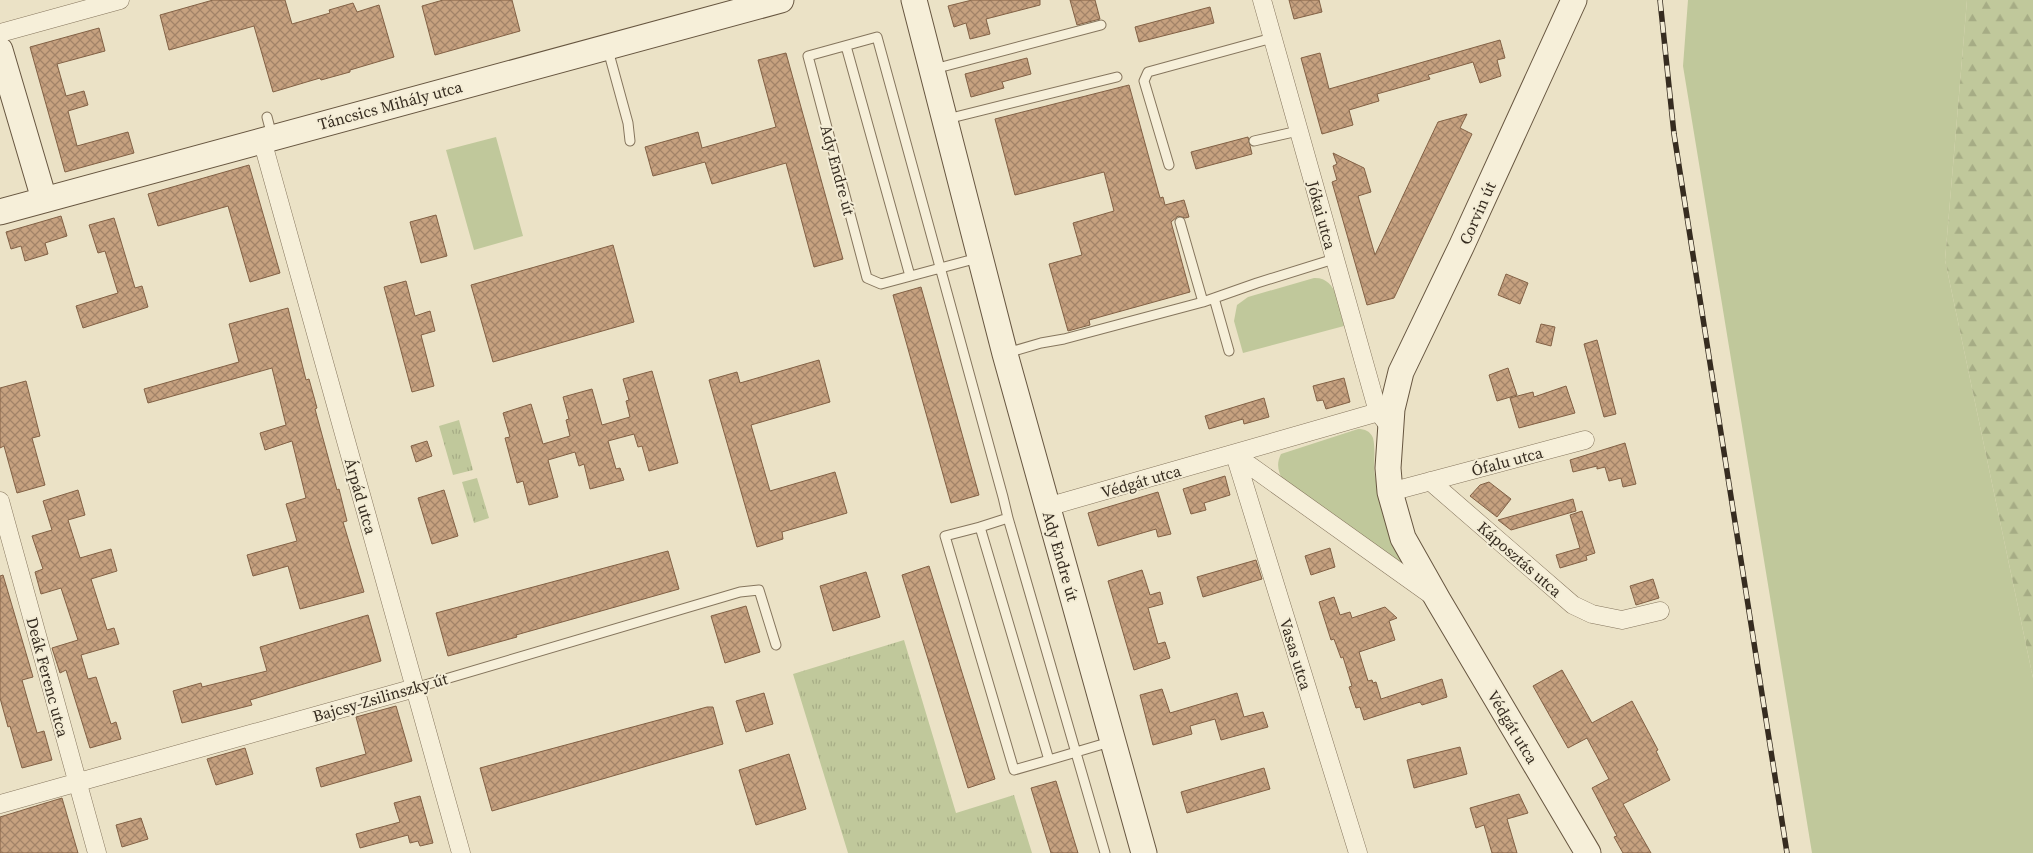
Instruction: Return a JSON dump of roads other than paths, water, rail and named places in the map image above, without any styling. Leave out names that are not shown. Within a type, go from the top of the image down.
[{"type":"street","points":[[0,33],[120,0]]},
{"type":"street","name":"Ady Endre út","points":[[914,0],[979,258],[1144,853]]},
{"type":"street","name":"Jókai utca","points":[[1262,0],[1334,259],[1387,416]]},
{"type":"street","name":"Corvin út","points":[[1387,416],[1401,372],[1462,245],[1574,0]]},
{"type":"street","name":"Táncsics Mihály utca","points":[[0,212],[267,131],[607,47],[773,1]]},
{"type":"street","points":[[0,50],[44,200]]},
{"type":"street","name":"Árpád utca","points":[[267,131],[415,688],[461,853]]},
{"type":"street","name":"Védgát utca","points":[[1047,507],[1235,455],[1387,416],[1390,492],[1403,538],[1588,853]]},
{"type":"street","name":"Ófalu utca","points":[[1430,481],[1585,440]]},
{"type":"street","name":"Védgát utca","points":[[1235,455],[1438,600]]},
{"type":"street","name":"Vasas utca","points":[[1235,455],[1358,853]]},
{"type":"street","points":[[1390,492],[1430,481]]},
{"type":"street","name":"Káposztás utca","points":[[1430,481],[1573,604],[1592,614],[1622,620],[1660,611]]},
{"type":"street","name":"Deák Ferenc utca","points":[[0,501],[76,783],[97,853]]},
{"type":"street","name":"Bajcsy-Zsilinszky út","points":[[0,804],[415,688]]},
{"type":"lane","points":[[931,70],[1102,25]]},
{"type":"lane","name":"Ady Endre út","points":[[979,258],[940,268],[881,284],[867,278],[808,56],[877,37],[940,268],[1008,518],[1105,853]]},
{"type":"lane","points":[[1169,165],[1144,82],[1148,72],[1272,38]]},
{"type":"lane","points":[[846,46],[910,276]]},
{"type":"lane","points":[[607,47],[628,123],[630,141]]},
{"type":"lane","points":[[944,120],[1117,77]]},
{"type":"lane","points":[[1254,142],[1298,131]]},
{"type":"lane","points":[[1180,222],[1203,302]]},
{"type":"lane","points":[[1005,354],[1041,342],[1064,339],[1203,302],[1334,259]]},
{"type":"lane","points":[[1214,298],[1228,351]]},
{"type":"lane","points":[[1008,518],[946,536],[1014,770],[1113,741]]},
{"type":"lane","points":[[980,527],[1049,760]]},
{"type":"lane","name":"Bajcsy-Zsilinszky út","points":[[415,688],[740,592],[759,590],[776,645]]},
{"type":"railway","points":[[1660,0],[1674,134],[1787,853]]}]
